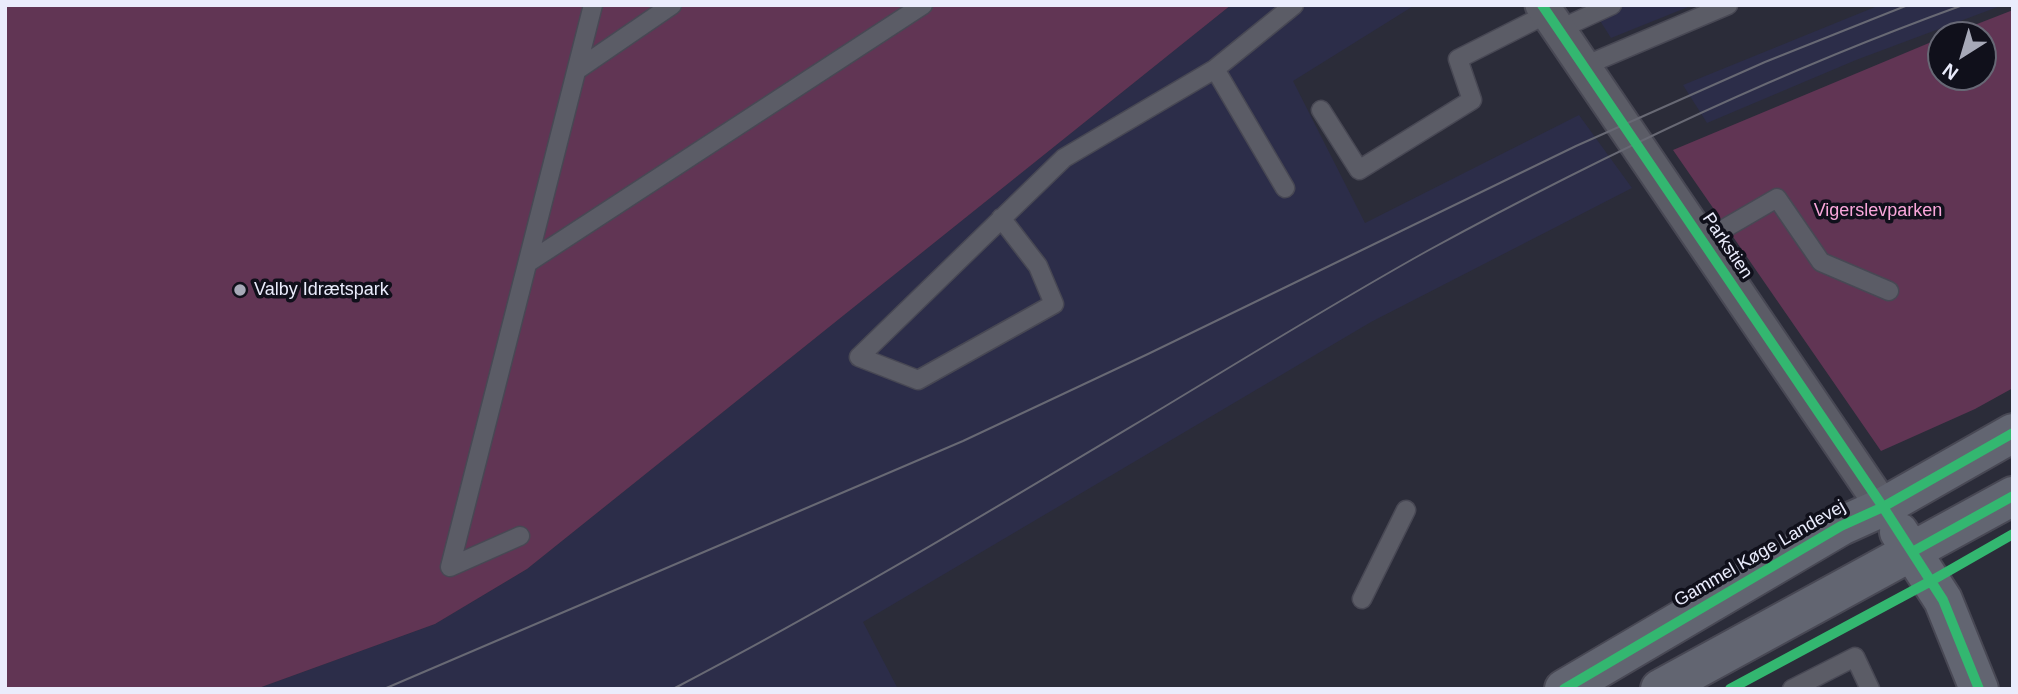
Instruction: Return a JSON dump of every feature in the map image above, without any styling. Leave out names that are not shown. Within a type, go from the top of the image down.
[{"type":"main road","name":"Gammel Køge Landevej","points":[[1563,689],[1841,526],[1884,507],[2013,433]]},
{"type":"main road","points":[[1660,689],[2013,496]]},
{"type":"main road","points":[[1884,507],[1943,600],[1979,689]]},
{"type":"street","name":"Parkstien","points":[[1549,16],[1884,507]]},
{"type":"lane","points":[[520,536],[450,567],[593,5]]},
{"type":"lane","points":[[577,70],[671,5]]},
{"type":"lane","points":[[529,262],[923,5]]},
{"type":"lane","points":[[1001,218],[1038,265],[1054,304],[918,380],[859,357],[1001,218],[1064,158],[1215,69],[1294,5]]},
{"type":"lane","points":[[1321,110],[1359,170],[1472,100],[1458,59],[1549,16],[1612,5]]},
{"type":"lane","points":[[1584,66],[1728,5]]},
{"type":"lane","points":[[1215,69],[1285,188]]},
{"type":"lane","points":[[1703,241],[1777,198],[1821,262],[1889,291]]},
{"type":"lane","points":[[1362,599],[1406,510]]},
{"type":"lane","points":[[1792,689],[1855,657],[1870,689]]},
{"type":"shaded area","points":[[1231,5],[1415,5],[1293,81],[1365,223],[1579,115],[1632,188],[1371,322],[863,622],[898,689],[256,689],[435,624],[527,569]]},
{"type":"shaded area","points":[[1590,5],[1693,5],[1611,38]]},
{"type":"shaded area","points":[[1880,5],[2003,5],[1960,21],[1927,21],[1927,33],[1856,60],[1707,123],[1683,85]]},
{"type":"green space","points":[[5,5],[1231,5],[527,569],[435,624],[256,689],[5,689]]},
{"type":"green space","name":"Vigerslevparken","points":[[2013,10],[2013,388],[1975,409],[1881,451],[1673,150],[1927,44],[1927,91],[1997,91],[1997,21],[1985,21]]},
{"type":"tram line","points":[[384,689],[963,441],[1576,146],[1765,62],[1908,5]]},
{"type":"tram line","points":[[673,689],[920,552],[1362,288],[1494,215],[1691,117],[1826,58],[1963,5]]},
{"type":"cycle path","points":[[1542,5],[1883,507],[1943,600],[1979,689]]},
{"type":"cycle path","points":[[1564,689],[1841,526],[1883,507],[2013,433]]},
{"type":"cycle path","points":[[1912,552],[2013,496]]},
{"type":"cycle path","points":[[1730,689],[2013,534]]},
{"type":"place","name":"Valby Idrætspark","points":[[240,290]]}]
